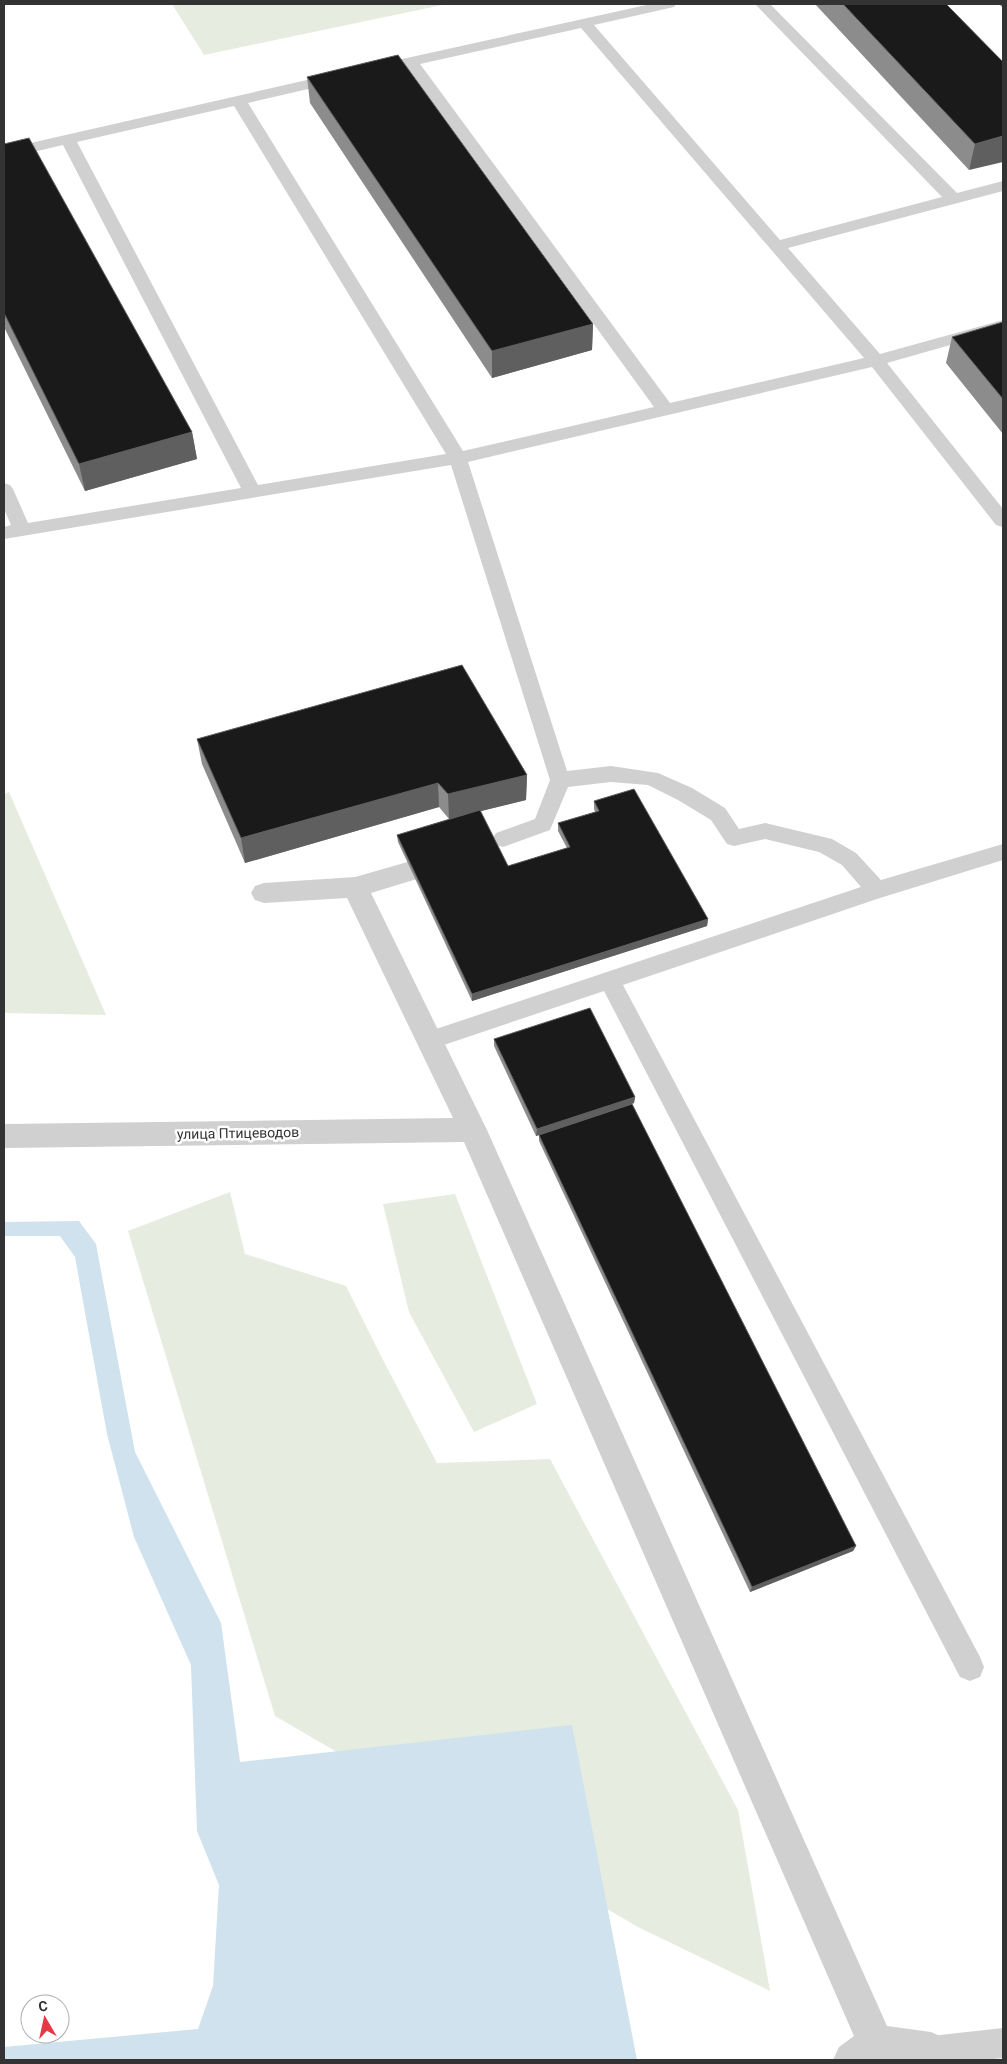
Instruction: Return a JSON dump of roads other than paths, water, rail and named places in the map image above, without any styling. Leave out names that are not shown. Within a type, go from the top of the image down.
[{"type":"street","points":[[264,893],[355,887],[411,871]]},
{"type":"street","points":[[355,887],[473,1130],[864,2052],[933,2056]]},
{"type":"street","name":"улица Птицеводов","points":[[4,1136],[473,1130]]},
{"type":"lane","points":[[4,154],[669,4]]},
{"type":"lane","points":[[762,4],[952,199]]},
{"type":"lane","points":[[584,23],[876,361],[1003,521]]},
{"type":"lane","points":[[411,62],[666,410]]},
{"type":"lane","points":[[239,101],[458,458],[560,780],[543,824],[503,839]]},
{"type":"lane","points":[[68,139],[252,491]]},
{"type":"lane","points":[[777,246],[1003,186]]},
{"type":"lane","points":[[4,489],[13,531],[458,458],[876,361],[1003,325]]},
{"type":"lane","points":[[560,780],[611,774],[651,778],[685,794],[718,814],[734,838],[765,831],[825,845],[849,860],[877,890]]},
{"type":"lane","points":[[429,1041],[877,890],[1003,852]]},
{"type":"lane","points":[[610,981],[970,1668]]},
{"type":"lane","points":[[933,2056],[1003,2043]]},
{"type":"water","points":[[79,1221],[96,1244],[135,1452],[221,1623],[240,1762],[572,1725],[637,2060],[4,2060],[4,2047],[36,2044],[70,2044],[70,2041],[198,2029],[213,1986],[219,1885],[197,1831],[191,1665],[134,1537],[107,1434],[75,1257],[60,1236],[4,1236],[4,1222]]}]
